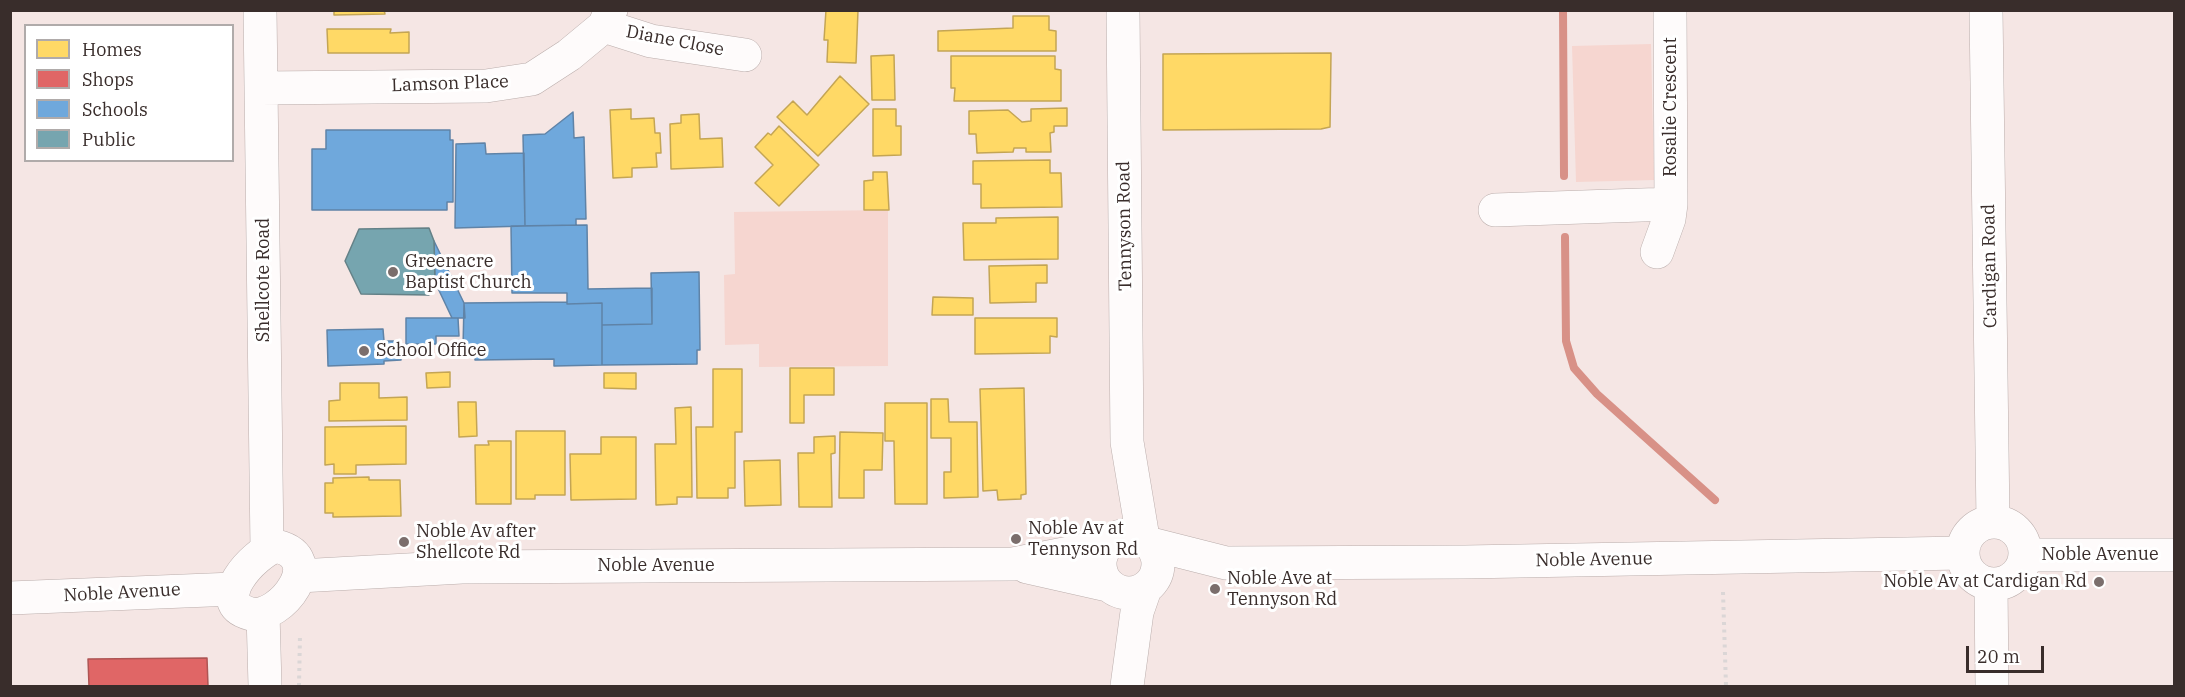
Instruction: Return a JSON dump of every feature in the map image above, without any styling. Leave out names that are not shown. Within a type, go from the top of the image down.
[{"type":"street","name":"Shellcote Road","points":[[260,10],[267,549]]},
{"type":"street","name":"Tennyson Road","points":[[1123,10],[1128,542]]},
{"type":"street","name":"Rosalie Crescent","points":[[1657,252],[1669,219],[1671,204],[1671,10]]},
{"type":"street","name":"Cardigan Road","points":[[1986,10],[1993,521]]},
{"type":"street","name":"Lamson Place","points":[[261,88],[486,86],[532,79],[569,55],[608,18]]},
{"type":"street","name":"Diane Close","points":[[608,18],[651,41],[745,55]]},
{"type":"street","name":"Rosalie Crescent","points":[[1495,210],[1671,204]]},
{"type":"street","points":[[1993,521],[2004,523],[2017,531],[2024,544],[2025,555],[2014,577],[2001,583],[1991,584],[1980,581],[1971,574],[1962,553],[1965,539],[1971,531],[1984,523],[1993,521]]},
{"type":"street","points":[[1126,687],[1115,613],[1130,587],[1159,563],[1128,542],[1100,566],[1130,587]]},
{"type":"street","name":"Noble Avenue","points":[[299,576],[462,567],[1013,564],[1128,542],[1226,563],[1477,562],[1962,553]]},
{"type":"street","points":[[276,546],[288,548],[297,557],[301,569],[299,576],[279,603],[257,615],[246,612],[237,604],[234,589],[242,572],[267,549],[276,546]]},
{"type":"street","name":"Noble Avenue","points":[[2025,555],[2175,555]]},
{"type":"street","name":"Noble Avenue","points":[[1013,564],[1130,587],[1226,563]]},
{"type":"street","points":[[1991,584],[1992,687]]},
{"type":"street","name":"Noble Avenue","points":[[10,598],[234,589]]},
{"type":"street","points":[[263,613],[265,687]]},
{"type":"path","points":[[1723,592],[1726,687]]},
{"type":"path","points":[[299,687],[300,635]]},
{"type":"shaded area","points":[[1651,44],[1654,180],[1576,182],[1572,46]]},
{"type":"shaded area","points":[[888,210],[888,366],[759,367],[759,344],[725,345],[724,275],[735,274],[734,212]]},
{"type":"building: Homes","points":[[326,10],[384,10],[385,14],[334,15],[334,11]]},
{"type":"building: Homes","points":[[826,10],[858,10],[856,63],[827,62],[828,40],[824,40]]},
{"type":"building: Homes","points":[[1013,16],[1049,16],[1049,30],[1056,31],[1056,51],[938,51],[938,31],[1013,28]]},
{"type":"building: Homes","points":[[327,29],[391,29],[390,33],[409,32],[409,53],[328,53]]},
{"type":"building: Homes","points":[[1331,53],[1330,127],[1321,129],[1163,130],[1163,54]]},
{"type":"building: Homes","points":[[894,55],[895,100],[872,100],[871,56]]},
{"type":"building: Homes","points":[[951,56],[1055,56],[1055,69],[1061,70],[1061,101],[954,101],[955,88],[951,88]]},
{"type":"building: Homes","points":[[840,76],[869,104],[818,156],[777,117],[793,101],[807,115]]},
{"type":"building: Homes","points":[[1067,108],[1067,126],[1054,126],[1054,132],[1050,133],[1051,152],[1026,152],[1026,148],[1014,148],[1013,152],[977,153],[976,134],[969,134],[969,111],[1008,110],[1022,122],[1031,121],[1031,109]]},
{"type":"building: Homes","points":[[631,109],[631,119],[654,118],[655,133],[660,133],[661,153],[656,153],[657,167],[632,168],[632,177],[613,178],[610,110]]},
{"type":"building: Homes","points":[[873,109],[896,109],[896,126],[901,126],[901,155],[873,156]]},
{"type":"building: Homes","points":[[699,114],[700,139],[722,138],[723,167],[671,169],[670,124],[681,123],[681,115]]},
{"type":"building: Homes","points":[[779,126],[819,165],[779,206],[755,183],[773,165],[755,147],[768,133],[771,135]]},
{"type":"building: Homes","points":[[1050,160],[1050,173],[1061,173],[1062,207],[981,208],[981,184],[973,184],[973,161]]},
{"type":"building: Homes","points":[[873,172],[887,172],[889,210],[864,210],[864,181],[873,180]]},
{"type":"building: Homes","points":[[1058,217],[1058,259],[964,260],[963,223],[996,223],[996,218]]},
{"type":"building: Homes","points":[[1047,265],[1047,283],[1036,283],[1036,302],[990,303],[989,266]]},
{"type":"building: Homes","points":[[933,297],[973,298],[973,315],[932,315]]},
{"type":"building: Homes","points":[[975,318],[1057,318],[1057,337],[1050,336],[1050,353],[975,354]]},
{"type":"building: Homes","points":[[790,368],[834,368],[834,395],[804,395],[804,423],[790,423]]},
{"type":"building: Homes","points":[[713,369],[742,369],[742,432],[735,432],[735,488],[728,488],[728,498],[697,498],[696,427],[713,427]]},
{"type":"building: Homes","points":[[450,372],[450,387],[427,388],[426,373]]},
{"type":"building: Homes","points":[[604,373],[636,373],[636,389],[604,388]]},
{"type":"building: Homes","points":[[340,383],[379,383],[379,398],[407,397],[407,420],[329,421],[329,401],[340,400]]},
{"type":"building: Homes","points":[[1024,388],[1026,494],[1021,495],[1021,499],[998,500],[997,490],[983,491],[980,389]]},
{"type":"building: Homes","points":[[931,399],[948,399],[949,422],[977,422],[978,497],[944,498],[944,472],[951,472],[951,438],[931,438]]},
{"type":"building: Homes","points":[[458,402],[476,402],[477,436],[459,437]]},
{"type":"building: Homes","points":[[885,403],[927,403],[927,504],[895,504],[894,441],[885,441]]},
{"type":"building: Homes","points":[[691,407],[692,497],[677,497],[677,504],[656,505],[655,444],[676,444],[675,408]]},
{"type":"building: Homes","points":[[406,426],[406,464],[356,465],[356,474],[334,474],[334,464],[325,465],[325,427]]},
{"type":"building: Homes","points":[[516,431],[565,431],[565,495],[535,495],[535,499],[516,499]]},
{"type":"building: Homes","points":[[840,432],[883,433],[882,470],[864,470],[864,498],[839,498]]},
{"type":"building: Homes","points":[[835,436],[835,453],[831,454],[832,507],[799,507],[798,453],[814,453],[814,437]]},
{"type":"building: Homes","points":[[601,437],[636,437],[636,499],[571,500],[570,454],[601,454]]},
{"type":"building: Homes","points":[[488,441],[511,441],[511,504],[476,504],[475,445],[489,445]]},
{"type":"building: Homes","points":[[780,460],[781,505],[745,506],[744,461]]},
{"type":"building: Homes","points":[[369,477],[369,480],[400,480],[401,516],[333,517],[333,513],[325,513],[325,483],[333,483],[333,478]]},
{"type":"building: Shops","points":[[207,658],[208,686],[89,686],[88,659]]},
{"type":"building: Schools","points":[[573,112],[574,138],[584,137],[586,219],[576,219],[576,225],[525,226],[523,135],[545,134]]},
{"type":"building: Schools","points":[[326,130],[450,130],[450,140],[453,140],[453,202],[447,202],[447,210],[312,210],[312,149],[326,149]]},
{"type":"building: Schools","points":[[485,143],[486,154],[524,153],[525,226],[455,228],[456,144]]},
{"type":"building: Schools","points":[[587,225],[588,289],[652,288],[652,324],[602,325],[602,303],[567,304],[567,293],[512,293],[511,226]]},
{"type":"building: Schools","points":[[434,241],[464,303],[465,318],[452,318],[435,282]]},
{"type":"building: Schools","points":[[699,272],[700,350],[697,350],[697,364],[602,365],[602,325],[652,324],[651,273]]},
{"type":"building: Schools","points":[[567,302],[567,304],[602,303],[602,365],[554,366],[554,359],[475,360],[475,348],[463,348],[464,303]]},
{"type":"building: Schools","points":[[406,318],[458,318],[459,336],[436,336],[436,344],[406,344]]},
{"type":"building: Schools","name":"School Office","points":[[383,329],[384,341],[400,341],[401,360],[384,361],[384,364],[328,366],[327,330]]},
{"type":"building: Public","name":"Greenacre Baptist Church","points":[[429,228],[434,241],[435,282],[429,295],[361,294],[345,261],[359,229]]},
{"type":"waterway","points":[[1563,10],[1564,176]]},
{"type":"waterway","points":[[1565,237],[1566,341],[1574,368],[1597,394],[1715,500]]},
{"type":"place","name":"Greenacre Baptist Church","points":[[393,272]]},
{"type":"place","name":"School Office","points":[[364,351]]},
{"type":"place","name":"Noble Av at Tennyson Rd","points":[[1016,539]]},
{"type":"place","name":"Noble Av after Shellcote Rd","points":[[404,542]]},
{"type":"place","name":"Noble Av at Cardigan Rd","points":[[2099,582]]},
{"type":"place","name":"Noble Ave at Tennyson Rd","points":[[1215,589]]}]
